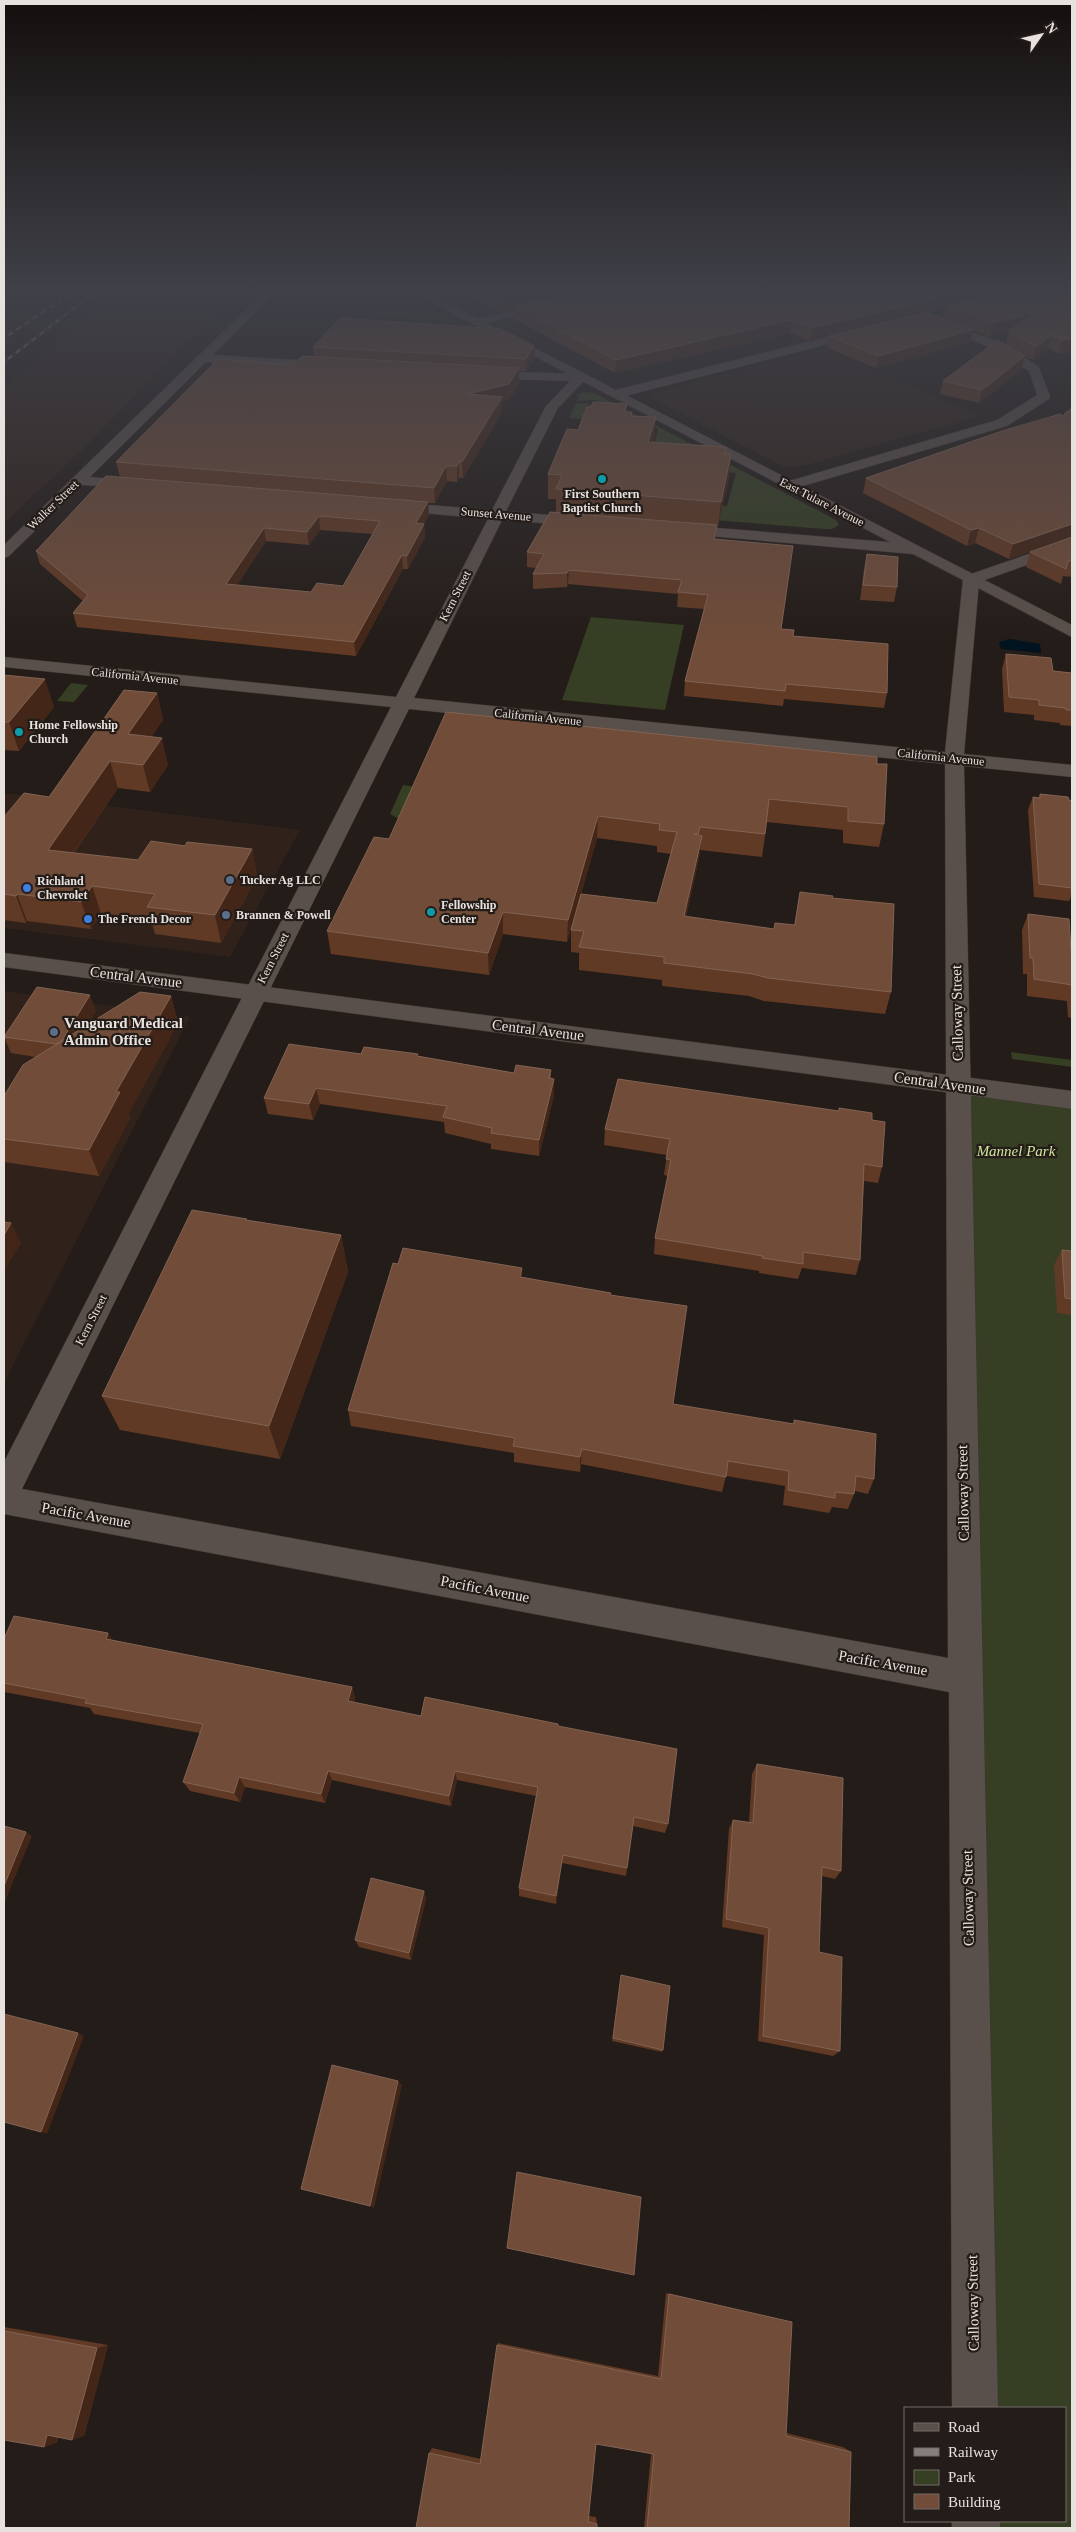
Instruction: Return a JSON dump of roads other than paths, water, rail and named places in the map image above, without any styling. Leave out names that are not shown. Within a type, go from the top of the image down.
[{"type":"street","name":"Walker Street","points":[[4,553],[152,407]]},
{"type":"street","name":"Kern Street","points":[[4,1493],[551,407]]},
{"type":"street","name":"East Tulare Avenue","points":[[642,407],[1072,632]]},
{"type":"street","points":[[791,486],[1002,423],[1027,407]]},
{"type":"street","points":[[78,480],[147,486]]},
{"type":"street","name":"Sunset Avenue","points":[[381,505],[596,523]]},
{"type":"street","points":[[665,529],[914,549]]},
{"type":"street","points":[[971,579],[1072,544]]},
{"type":"street","name":"Calloway Street","points":[[971,579],[954,759],[975,2407]]},
{"type":"street","name":"California Avenue","points":[[4,662],[1072,771]]},
{"type":"street","name":"Central Avenue","points":[[4,960],[1072,1100]]},
{"type":"street","name":"Pacific Avenue","points":[[4,1500],[966,1678]]},
{"type":"water","points":[[1010,639],[1040,644],[1041,653],[1001,649],[999,642]]},
{"type":"place","name":"First Southern Baptist Church","points":[[602,479]]},
{"type":"place","name":"Home Fellowship Church","points":[[19,732]]},
{"type":"place","name":"Tucker Ag LLC","points":[[230,880]]},
{"type":"place","name":"Richland Chevrolet","points":[[27,888]]},
{"type":"place","name":"Fellowship Center","points":[[431,912]]},
{"type":"place","name":"Brannen & Powell","points":[[226,915]]},
{"type":"place","name":"The French Decor","points":[[88,919]]},
{"type":"place","name":"Vanguard Medical Admin Office","points":[[54,1032]]},
{"type":"park label","name":"Mannel Park","points":[[1016,1151]]}]
